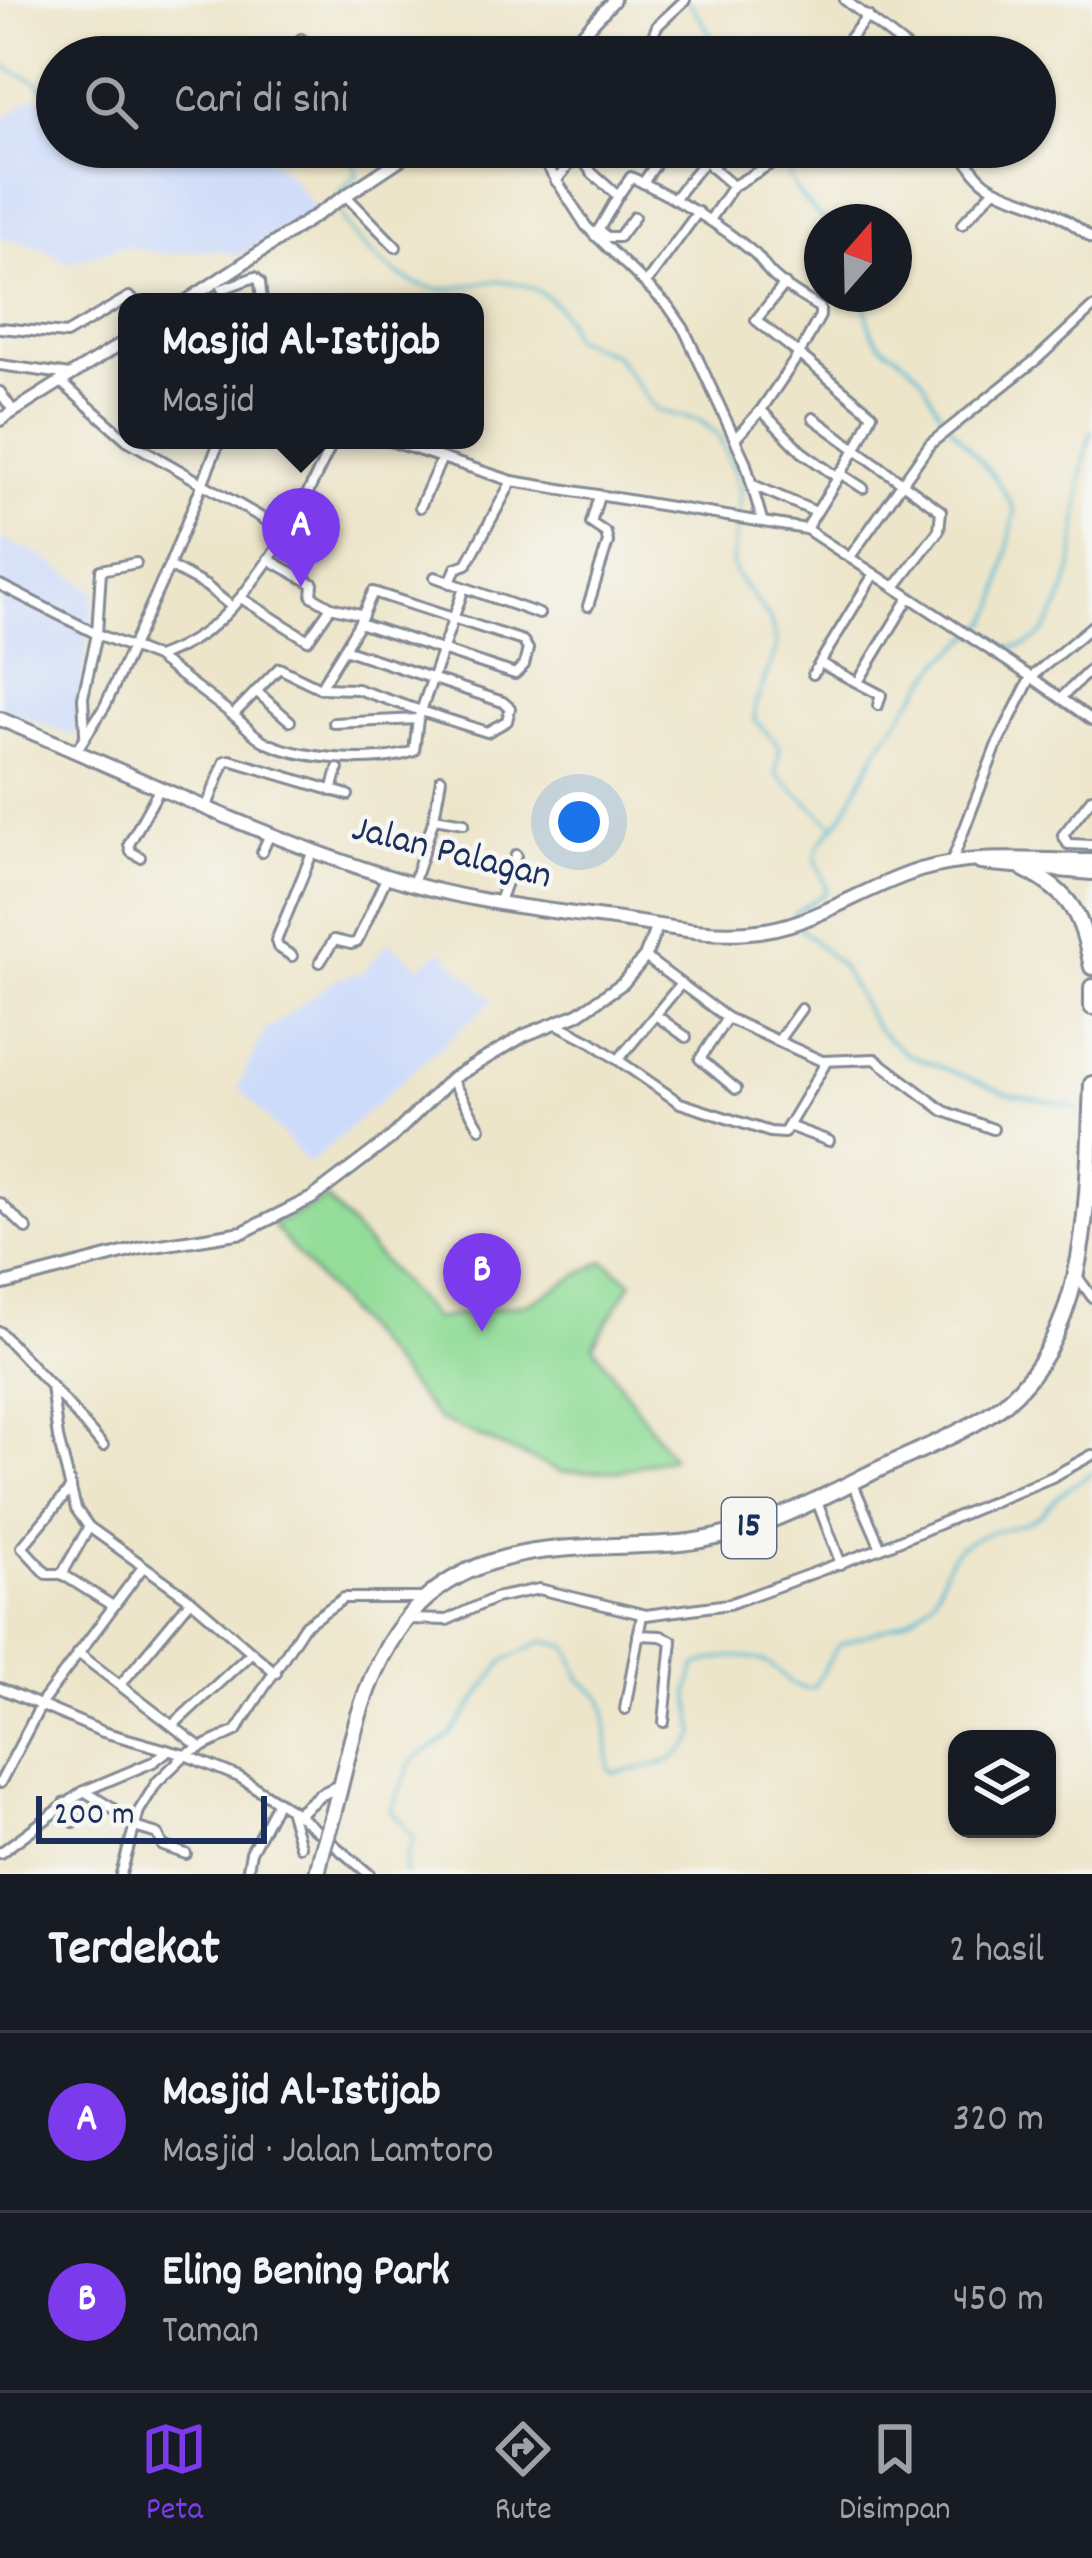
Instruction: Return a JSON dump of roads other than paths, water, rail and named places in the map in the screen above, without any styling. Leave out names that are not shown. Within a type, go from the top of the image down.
[{"type":"highway","points":[[1024,869],[1061,892],[1076,909],[1092,967]]},
{"type":"highway","points":[[1092,987],[1092,1007]]},
{"type":"highway","name":"15","points":[[317,1874],[375,1670],[404,1620],[426,1598],[471,1569],[503,1558],[713,1538],[763,1523],[976,1421],[1026,1385],[1062,1335],[1079,1279],[1092,1084]]},
{"type":"main road","name":"Jalan Palagan","points":[[0,719],[387,877],[497,904],[657,926],[717,933],[783,927],[893,880],[951,864],[999,857],[1092,861]]},
{"type":"main road","name":"Jalan Palagan","points":[[973,862],[1092,873]]},
{"type":"street","points":[[579,36],[614,0]]},
{"type":"street","points":[[845,0],[893,36]]},
{"type":"street","points":[[859,9],[866,0]]},
{"type":"street","points":[[653,36],[657,26],[684,1]]},
{"type":"street","points":[[851,36],[868,16]]},
{"type":"street","points":[[204,293],[387,168]]},
{"type":"street","points":[[548,168],[596,234],[684,329],[735,439],[762,520]]},
{"type":"street","points":[[556,181],[565,168]]},
{"type":"street","points":[[590,168],[618,196]]},
{"type":"street","points":[[643,183],[653,168]]},
{"type":"street","points":[[674,199],[704,168]]},
{"type":"street","points":[[714,168],[733,186]]},
{"type":"street","points":[[710,220],[733,186],[761,168]]},
{"type":"street","points":[[972,168],[994,190],[1047,208],[1092,238]]},
{"type":"street","points":[[596,234],[631,177],[710,220],[821,311],[799,354],[735,439]]},
{"type":"street","points":[[962,224],[994,190]]},
{"type":"street","points":[[340,200],[396,247]]},
{"type":"street","points":[[646,284],[698,212]]},
{"type":"street","points":[[596,234],[619,237],[634,217]]},
{"type":"street","points":[[220,285],[255,278],[261,293]]},
{"type":"street","points":[[785,284],[757,320],[872,414],[806,529]]},
{"type":"street","points":[[220,285],[222,293]]},
{"type":"street","points":[[0,328],[66,334],[118,303]]},
{"type":"street","points":[[850,557],[950,425],[1027,368],[1092,308]]},
{"type":"street","points":[[0,420],[118,346]]},
{"type":"street","points":[[0,364],[66,378],[118,431]]},
{"type":"street","points":[[0,392],[14,412]]},
{"type":"street","points":[[761,410],[802,452],[863,488]]},
{"type":"street","points":[[813,418],[936,504],[943,518],[895,587]]},
{"type":"street","points":[[143,449],[288,533]]},
{"type":"street","points":[[76,751],[105,706],[216,449]]},
{"type":"street","points":[[156,657],[203,637],[241,598],[288,533],[330,449]]},
{"type":"street","points":[[411,449],[512,481],[806,529],[1091,717]]},
{"type":"street","points":[[420,508],[441,460]]},
{"type":"street","points":[[450,583],[456,568],[467,564],[512,481]]},
{"type":"street","points":[[753,485],[816,512]]},
{"type":"street","points":[[588,606],[608,542],[606,533],[591,523],[599,496]]},
{"type":"street","points":[[268,559],[314,584],[311,595],[361,619],[515,674],[524,664],[526,644],[373,592]]},
{"type":"street","points":[[85,734],[83,697],[97,634],[100,570],[136,563]]},
{"type":"street","points":[[169,566],[232,607]]},
{"type":"street","points":[[813,674],[874,574]]},
{"type":"street","points":[[320,688],[382,577]]},
{"type":"street","points":[[435,577],[539,614]]},
{"type":"street","points":[[0,585],[97,634],[156,657],[262,740],[364,759],[414,751],[419,715],[464,587]]},
{"type":"street","points":[[241,598],[308,640],[332,607]]},
{"type":"street","points":[[858,682],[909,598]]},
{"type":"street","points":[[951,864],[996,746],[1031,676],[1092,626]]},
{"type":"street","points":[[233,715],[279,668],[320,688],[357,688],[419,715],[487,732],[509,718],[509,705],[344,650]]},
{"type":"street","points":[[820,662],[881,695],[878,705]]},
{"type":"street","points":[[1061,698],[1092,668]]},
{"type":"street","points":[[328,676],[342,688]]},
{"type":"street","points":[[256,691],[290,721]]},
{"type":"street","points":[[393,701],[395,720]]},
{"type":"street","points":[[334,723],[419,715]]},
{"type":"street","points":[[207,806],[220,770],[230,760],[348,795]]},
{"type":"street","points":[[332,791],[338,769]]},
{"type":"street","points":[[412,884],[434,818],[440,779]]},
{"type":"street","points":[[140,857],[131,852],[129,844],[160,787]]},
{"type":"street","points":[[1092,798],[1067,824],[1063,835],[1068,844],[1092,844]]},
{"type":"street","points":[[434,818],[464,823]]},
{"type":"street","points":[[262,852],[271,832]]},
{"type":"street","points":[[292,956],[276,941],[314,850]]},
{"type":"street","points":[[497,904],[516,855]]},
{"type":"street","points":[[320,962],[334,940],[357,942],[387,877]]},
{"type":"street","points":[[0,1285],[128,1251],[227,1236],[262,1225],[312,1198],[363,1162],[451,1079],[525,1035],[559,1025],[623,983],[645,957],[657,926]]},
{"type":"street","points":[[645,957],[728,1018],[822,1061],[874,1058],[944,1111],[993,1129]]},
{"type":"street","points":[[619,1059],[680,985]]},
{"type":"street","points":[[778,1041],[801,1009]]},
{"type":"street","points":[[657,1016],[686,1036]]},
{"type":"street","points":[[728,1018],[700,1059],[736,1089]]},
{"type":"street","points":[[559,1025],[619,1059],[680,1103],[778,1135],[791,1127],[824,1066],[822,1061]]},
{"type":"street","points":[[451,1079],[480,1128]]},
{"type":"street","points":[[791,1127],[829,1141]]},
{"type":"street","points":[[0,1203],[27,1229]]},
{"type":"street","points":[[1079,1279],[1092,1298]]},
{"type":"street","points":[[0,1333],[103,1446]]},
{"type":"street","points":[[51,1386],[76,1509],[89,1527],[190,1600],[275,1673]]},
{"type":"street","points":[[403,1598],[404,1620],[424,1616],[448,1620],[495,1598],[539,1589],[642,1615],[729,1604],[881,1549],[1052,1477],[1092,1455]]},
{"type":"street","points":[[852,1482],[881,1549]]},
{"type":"street","points":[[72,1486],[22,1545],[47,1574],[62,1574],[113,1606]]},
{"type":"street","points":[[817,1499],[842,1564]]},
{"type":"street","points":[[62,1574],[89,1527]]},
{"type":"street","points":[[0,1783],[40,1705],[142,1567]]},
{"type":"street","points":[[121,1874],[135,1825],[157,1782],[185,1755],[236,1731],[304,1626],[331,1604],[358,1596],[426,1598],[424,1616]]},
{"type":"street","points":[[121,1684],[190,1600]]},
{"type":"street","points":[[626,1709],[642,1615]]},
{"type":"street","points":[[638,1635],[661,1636],[672,1642],[664,1722]]},
{"type":"street","points":[[78,1653],[200,1747]]},
{"type":"street","points":[[173,1725],[252,1653]]},
{"type":"street","points":[[0,1688],[103,1732],[185,1755],[238,1777],[293,1811],[369,1874]]},
{"type":"street","points":[[0,1853],[84,1791],[167,1752]]},
{"type":"street","points":[[293,1811],[341,1785]]},
{"type":"street","points":[[84,1791],[135,1825],[158,1834],[163,1846],[185,1854]]},
{"type":"street","points":[[247,1874],[257,1837],[278,1801]]},
{"type":"street","points":[[65,1804],[76,1815],[74,1822]]},
{"type":"street","points":[[293,1811],[300,1846]]},
{"type":"waterway","points":[[689,1],[712,36]]},
{"type":"waterway","points":[[0,65],[36,82]]},
{"type":"waterway","points":[[338,194],[357,175],[356,168]]},
{"type":"waterway","points":[[787,168],[807,204]]},
{"type":"waterway","points":[[338,203],[352,234],[400,275],[418,284],[451,289],[500,281],[540,292],[560,310],[571,337],[615,355],[656,410],[701,421],[718,435],[741,493],[732,562],[735,574],[770,619],[777,646],[755,706],[755,720],[780,747],[776,774],[833,825]]},
{"type":"waterway","points":[[795,918],[794,913],[827,888],[816,860],[818,846],[841,818],[878,749],[942,661],[989,621],[997,605],[1015,512],[992,474],[942,415],[919,374],[875,337],[867,312]]},
{"type":"waterway","points":[[976,633],[1018,647],[1043,633],[1058,608],[1073,560],[1092,431]]},
{"type":"waterway","points":[[799,927],[841,966],[876,1028],[905,1053],[1009,1094],[1083,1112]]},
{"type":"waterway","points":[[405,1874],[414,1838],[391,1810],[413,1760],[450,1736],[504,1661],[544,1641],[568,1647],[581,1680],[602,1698],[609,1769],[614,1773],[660,1764],[679,1754],[696,1735],[689,1692],[695,1667],[744,1657],[772,1666],[794,1685],[813,1688],[838,1645],[899,1624],[921,1610],[963,1545],[1034,1519],[1092,1473]]},
{"type":"place","name":"Masjid Al-Istijab","points":[[301,587]]},
{"type":"place","name":"Eling Bening Park","points":[[482,1332]]}]
